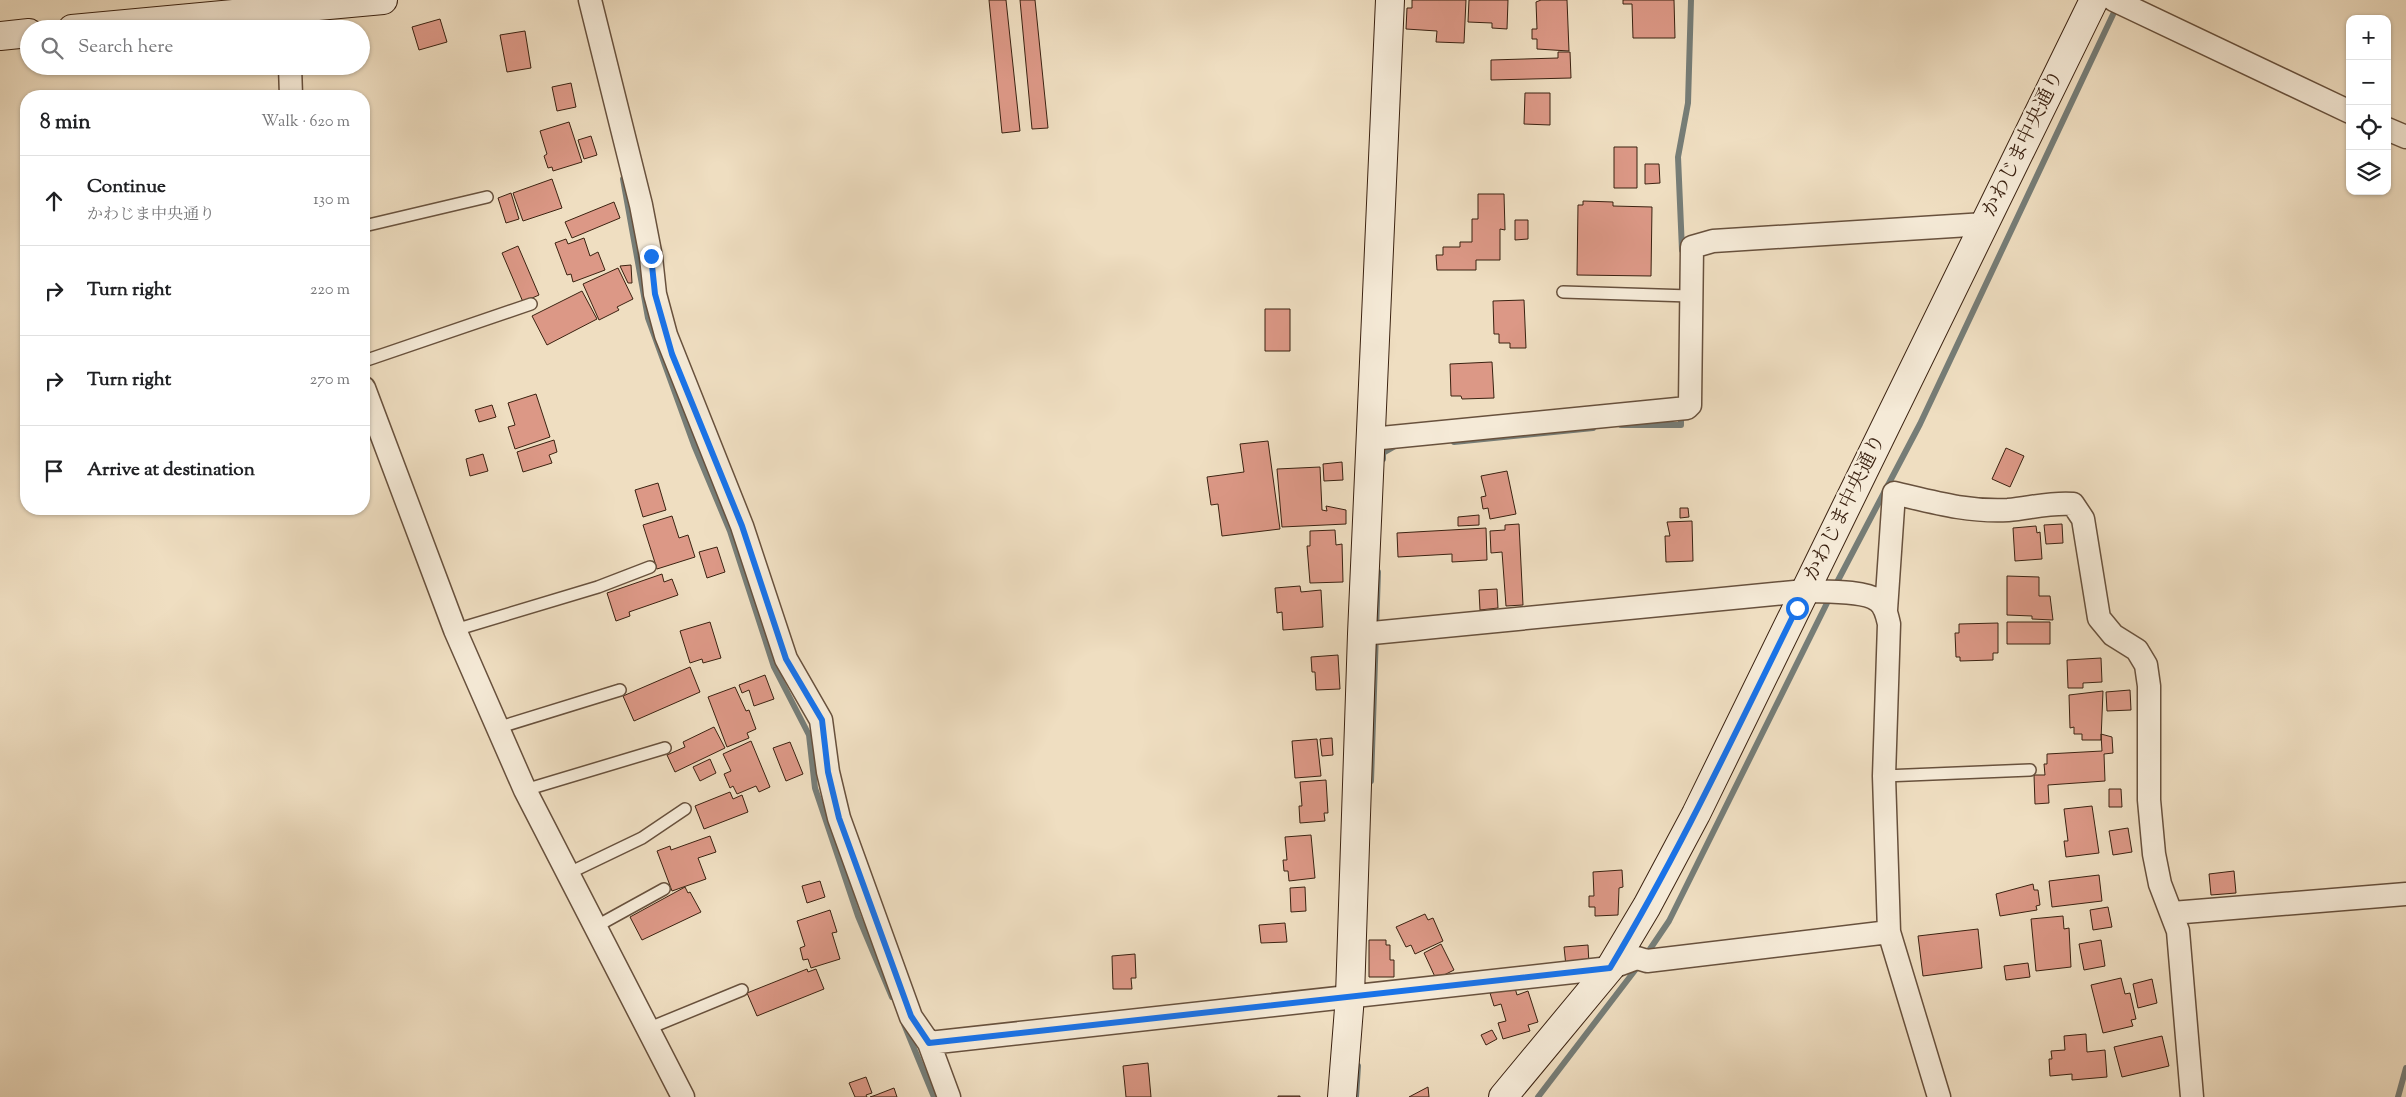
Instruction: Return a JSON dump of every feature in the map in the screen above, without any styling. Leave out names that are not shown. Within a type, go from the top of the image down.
[{"type":"street","points":[[188,20],[291,12],[383,0]]},
{"type":"street","points":[[590,0],[641,205],[651,256],[655,294],[672,354],[742,526],[786,659],[822,720],[828,772],[839,818],[911,1016],[929,1043],[949,1097]]},
{"type":"street","points":[[1342,1097],[1350,996],[1362,634],[1390,0]]},
{"type":"street","name":"かわじま中央通り","points":[[1503,1097],[1610,968],[1647,906],[1696,814],[1824,593],[1985,224],[2094,0]]},
{"type":"street","points":[[2114,0],[2346,110]]},
{"type":"street","points":[[0,36],[20,34]]},
{"type":"street","points":[[290,75],[291,90]]},
{"type":"street","points":[[2391,130],[2406,137]]},
{"type":"street","points":[[1371,440],[1687,408],[1690,405],[1692,247],[1713,241],[1985,224]]},
{"type":"street","points":[[370,404],[455,630],[525,790],[684,1097]]},
{"type":"street","points":[[1939,1097],[1889,932],[1884,776],[1889,624],[1886,610],[1894,493],[1966,510],[2008,510],[2061,503],[2073,504],[2083,519],[2099,618],[2113,635],[2137,650],[2146,665],[2149,686],[2149,800],[2154,854],[2160,884],[2178,931],[2192,1097]]},
{"type":"street","points":[[1362,634],[1824,593],[1866,594],[1878,600],[1886,610]]},
{"type":"street","points":[[2172,914],[2406,894]]},
{"type":"street","points":[[929,1043],[1610,968],[1642,960],[1889,932]]},
{"type":"lane","points":[[370,225],[487,197]]},
{"type":"lane","points":[[1564,292],[1690,296]]},
{"type":"lane","points":[[370,359],[531,304]]},
{"type":"lane","points":[[455,630],[598,587],[650,566]]},
{"type":"lane","points":[[497,728],[620,690]]},
{"type":"lane","points":[[525,790],[665,748]]},
{"type":"lane","points":[[1884,776],[2030,770]]},
{"type":"lane","points":[[567,874],[642,838],[685,809]]},
{"type":"lane","points":[[595,927],[664,889]]},
{"type":"lane","points":[[648,1029],[742,990]]},
{"type":"building","points":[[989,0],[1006,0],[1020,131],[1002,133]]},
{"type":"building","points":[[1020,0],[1035,0],[1048,128],[1032,129]]},
{"type":"building","points":[[1412,0],[1466,0],[1464,43],[1436,42],[1437,31],[1406,29],[1407,8],[1412,8]]},
{"type":"building","points":[[1469,0],[1508,0],[1507,29],[1492,28],[1492,23],[1468,22]]},
{"type":"building","points":[[1541,0],[1567,0],[1569,51],[1537,49],[1537,39],[1532,39],[1532,29],[1537,29],[1536,2]]},
{"type":"building","points":[[1623,0],[1674,0],[1675,38],[1633,38],[1632,4],[1623,4]]},
{"type":"building","points":[[440,19],[447,42],[419,50],[412,27]]},
{"type":"building","points":[[525,31],[531,68],[507,72],[500,35]]},
{"type":"building","points":[[1558,52],[1570,52],[1571,78],[1491,80],[1491,60],[1558,58]]},
{"type":"building","points":[[571,83],[576,107],[557,111],[552,87]]},
{"type":"building","points":[[1525,93],[1550,93],[1550,125],[1524,124]]},
{"type":"building","points":[[569,122],[582,162],[553,171],[552,167],[548,168],[544,156],[547,154],[540,131]]},
{"type":"building","points":[[591,136],[597,155],[584,159],[578,140]]},
{"type":"building","points":[[1614,147],[1637,147],[1637,188],[1614,188]]},
{"type":"building","points":[[1645,164],[1659,164],[1660,183],[1645,184]]},
{"type":"building","points":[[552,179],[562,208],[523,221],[513,193]]},
{"type":"building","points":[[511,193],[519,219],[506,223],[498,198]]},
{"type":"building","points":[[1478,194],[1504,194],[1505,230],[1500,229],[1500,260],[1476,260],[1476,270],[1437,270],[1436,255],[1443,255],[1443,247],[1460,247],[1460,242],[1472,242],[1472,219],[1478,219]]},
{"type":"building","points":[[1583,201],[1613,202],[1613,206],[1652,207],[1651,276],[1577,275],[1578,205],[1583,205]]},
{"type":"building","points":[[614,202],[620,218],[572,238],[565,222]]},
{"type":"building","points":[[1515,220],[1528,220],[1528,239],[1515,240]]},
{"type":"building","points":[[584,238],[590,256],[598,252],[605,270],[573,282],[571,274],[567,275],[555,243],[566,239],[568,244]]},
{"type":"building","points":[[518,246],[539,295],[523,302],[502,253]]},
{"type":"building","points":[[631,265],[632,283],[628,283],[620,266]]},
{"type":"building","points":[[618,268],[633,299],[617,307],[619,310],[599,320],[583,284]]},
{"type":"building","points":[[582,291],[597,319],[547,345],[532,316]]},
{"type":"building","points":[[1524,300],[1526,348],[1510,348],[1510,343],[1499,343],[1499,334],[1494,334],[1493,301]]},
{"type":"building","points":[[1265,309],[1290,309],[1290,351],[1265,351]]},
{"type":"building","points":[[1492,362],[1494,398],[1462,399],[1461,396],[1451,396],[1450,364]]},
{"type":"building","points":[[536,394],[550,437],[515,449],[508,427],[515,425],[508,403]]},
{"type":"building","points":[[492,405],[496,417],[479,422],[475,410]]},
{"type":"building","points":[[554,440],[557,452],[549,455],[552,463],[523,472],[517,452]]},
{"type":"building","points":[[1268,441],[1280,529],[1222,536],[1218,504],[1211,505],[1207,477],[1244,472],[1240,444]]},
{"type":"building","points":[[2006,448],[2024,456],[2010,487],[1992,479]]},
{"type":"building","points":[[483,454],[488,471],[470,476],[466,459]]},
{"type":"building","points":[[1342,462],[1343,480],[1324,481],[1323,464]]},
{"type":"building","points":[[1320,467],[1322,510],[1327,511],[1326,506],[1346,510],[1346,524],[1282,527],[1277,469]]},
{"type":"building","points":[[1507,471],[1516,514],[1490,519],[1488,508],[1483,509],[1481,497],[1486,496],[1481,476]]},
{"type":"building","points":[[658,483],[666,510],[643,517],[635,490]]},
{"type":"building","points":[[1680,508],[1688,508],[1689,517],[1680,518]]},
{"type":"building","points":[[1479,515],[1479,525],[1458,526],[1458,517]]},
{"type":"building","points":[[672,516],[679,538],[688,535],[695,557],[657,569],[643,525]]},
{"type":"building","points":[[1692,521],[1693,561],[1666,562],[1665,536],[1670,536],[1667,522]]},
{"type":"building","points":[[1519,524],[1523,605],[1506,606],[1502,552],[1491,553],[1490,531],[1505,530],[1505,525]]},
{"type":"building","points":[[2062,524],[2063,543],[2046,544],[2044,525]]},
{"type":"building","points":[[2036,526],[2037,533],[2040,532],[2042,559],[2015,561],[2013,528]]},
{"type":"building","points":[[1486,528],[1487,560],[1452,562],[1452,554],[1398,557],[1397,533]]},
{"type":"building","points":[[1335,530],[1336,545],[1342,544],[1343,582],[1310,583],[1307,546],[1310,546],[1310,531]]},
{"type":"building","points":[[717,547],[725,572],[707,578],[699,552]]},
{"type":"building","points":[[662,574],[664,582],[672,579],[678,595],[629,612],[630,616],[616,621],[607,593]]},
{"type":"building","points":[[2007,576],[2039,577],[2039,596],[2050,596],[2053,620],[2032,619],[2032,616],[2007,615]]},
{"type":"building","points":[[1300,586],[1301,592],[1321,590],[1323,627],[1283,630],[1282,612],[1277,613],[1275,588]]},
{"type":"building","points":[[1497,589],[1498,608],[1480,610],[1479,590]]},
{"type":"building","points":[[710,622],[721,658],[703,663],[702,659],[690,663],[680,631]]},
{"type":"building","points":[[2007,622],[2050,622],[2050,644],[2007,644]]},
{"type":"building","points":[[1998,623],[1998,653],[1993,653],[1993,660],[1960,661],[1960,657],[1956,657],[1955,633],[1959,633],[1959,624]]},
{"type":"building","points":[[1338,655],[1340,689],[1316,690],[1315,672],[1312,672],[1311,657]]},
{"type":"building","points":[[2101,658],[2102,682],[2083,683],[2083,688],[2068,688],[2067,660]]},
{"type":"building","points":[[690,667],[700,692],[634,721],[623,696]]},
{"type":"building","points":[[765,675],[774,699],[754,706],[749,690],[742,693],[739,685]]},
{"type":"building","points":[[735,687],[746,711],[749,710],[756,729],[747,733],[749,738],[727,747],[708,697]]},
{"type":"building","points":[[2130,690],[2131,710],[2107,711],[2106,692]]},
{"type":"building","points":[[2103,691],[2101,740],[2082,740],[2082,734],[2074,734],[2074,727],[2070,728],[2069,695]]},
{"type":"building","points":[[714,727],[725,748],[675,772],[667,755],[685,747],[683,742]]},
{"type":"building","points":[[2101,734],[2112,737],[2113,753],[2104,754],[2105,781],[2048,785],[2049,803],[2035,804],[2034,775],[2045,775],[2044,764],[2047,764],[2047,754],[2102,751]]},
{"type":"building","points":[[1332,738],[1333,755],[1322,756],[1320,739]]},
{"type":"building","points":[[1317,739],[1321,776],[1295,778],[1292,741]]},
{"type":"building","points":[[751,741],[770,787],[759,792],[756,786],[737,794],[733,786],[730,788],[724,774],[731,771],[723,754]]},
{"type":"building","points":[[790,742],[803,774],[786,781],[773,748]]},
{"type":"building","points":[[710,759],[716,773],[700,781],[693,767]]},
{"type":"building","points":[[1326,780],[1328,813],[1324,813],[1325,821],[1300,823],[1299,806],[1302,806],[1300,782]]},
{"type":"building","points":[[2109,789],[2121,789],[2122,807],[2109,807]]},
{"type":"building","points":[[730,792],[733,799],[742,795],[748,812],[704,829],[695,806]]},
{"type":"building","points":[[2092,806],[2099,853],[2066,857],[2064,841],[2068,841],[2064,809]]},
{"type":"building","points":[[2128,828],[2132,852],[2113,855],[2109,831]]},
{"type":"building","points":[[1311,835],[1315,878],[1289,881],[1288,871],[1284,871],[1283,860],[1287,860],[1285,837]]},
{"type":"building","points":[[710,836],[716,852],[698,858],[706,879],[672,891],[657,851],[670,846],[671,850]]},
{"type":"building","points":[[1622,870],[1623,887],[1619,888],[1618,915],[1595,916],[1595,907],[1589,907],[1589,896],[1594,896],[1593,872]]},
{"type":"building","points":[[2234,871],[2236,893],[2211,895],[2209,874]]},
{"type":"building","points":[[2099,875],[2102,901],[2052,907],[2049,881]]},
{"type":"building","points":[[820,881],[825,897],[807,903],[802,886]]},
{"type":"building","points":[[2033,884],[2034,890],[2038,890],[2040,905],[2036,906],[2037,910],[2000,916],[1996,894]]},
{"type":"building","points":[[685,887],[688,893],[690,892],[701,912],[642,940],[630,917]]},
{"type":"building","points":[[1305,887],[1306,911],[1291,912],[1290,888]]},
{"type":"building","points":[[2108,907],[2112,927],[2093,930],[2090,910]]},
{"type":"building","points":[[830,910],[837,932],[832,933],[840,959],[811,968],[808,959],[803,960],[800,948],[805,946],[797,921]]},
{"type":"building","points":[[1425,914],[1428,920],[1433,918],[1443,941],[1415,954],[1411,945],[1406,947],[1396,927]]},
{"type":"building","points":[[2063,916],[2064,929],[2069,928],[2071,967],[2036,971],[2031,919]]},
{"type":"building","points":[[1285,923],[1287,942],[1261,943],[1259,925]]},
{"type":"building","points":[[1978,929],[1982,968],[1923,976],[1918,936]]},
{"type":"building","points":[[1369,940],[1386,940],[1386,945],[1390,945],[1390,960],[1394,960],[1394,977],[1369,977]]},
{"type":"building","points":[[2101,940],[2105,966],[2084,970],[2079,944]]},
{"type":"building","points":[[1441,944],[1454,970],[1436,979],[1424,953]]},
{"type":"building","points":[[1588,945],[1589,965],[1566,966],[1564,947]]},
{"type":"building","points":[[1135,954],[1136,978],[1131,978],[1132,989],[1113,989],[1112,956]]},
{"type":"building","points":[[2028,963],[2030,977],[2006,980],[2004,966]]},
{"type":"building","points":[[807,969],[808,972],[816,969],[824,989],[757,1016],[747,993]]},
{"type":"building","points":[[2121,978],[2125,994],[2130,993],[2136,1019],[2131,1020],[2133,1026],[2103,1033],[2091,985]]},
{"type":"building","points":[[2152,979],[2157,1003],[2138,1008],[2133,984]]},
{"type":"building","points":[[1515,988],[1517,995],[1528,991],[1538,1022],[1528,1025],[1530,1031],[1503,1039],[1498,1023],[1506,1021],[1501,1004],[1494,1006],[1490,993]]},
{"type":"building","points":[[1492,1030],[1497,1039],[1486,1045],[1481,1035]]},
{"type":"building","points":[[2086,1034],[2087,1052],[2105,1050],[2107,1077],[2072,1080],[2072,1074],[2050,1076],[2049,1059],[2052,1059],[2051,1051],[2065,1050],[2064,1036]]},
{"type":"building","points":[[2162,1036],[2169,1066],[2122,1077],[2114,1047]]},
{"type":"building","points":[[1148,1063],[1151,1097],[1126,1097],[1123,1066]]},
{"type":"building","points":[[866,1077],[872,1093],[866,1095],[867,1097],[855,1097],[849,1083]]},
{"type":"building","points":[[1428,1087],[1429,1097],[1409,1097]]},
{"type":"building","points":[[894,1088],[897,1097],[870,1097],[876,1095]]},
{"type":"building","points":[[1300,1096],[1300,1097],[1278,1097]]},
{"type":"waterway","points":[[1682,250],[1678,157],[1688,103],[1691,0]]},
{"type":"waterway","points":[[1834,588],[1920,424],[2117,6]]},
{"type":"waterway","points":[[623,179],[648,318],[694,445],[730,531],[774,667],[809,735],[815,788],[858,916],[892,997]]},
{"type":"waterway","points":[[1621,425],[1681,425],[1681,413]]},
{"type":"waterway","points":[[1454,442],[1593,428]]},
{"type":"waterway","points":[[1383,459],[1383,453],[1397,445]]},
{"type":"waterway","points":[[1371,781],[1378,572]]},
{"type":"waterway","points":[[1646,955],[1669,921],[1830,597]]},
{"type":"waterway","points":[[1538,1097],[1639,965]]},
{"type":"waterway","points":[[904,1024],[934,1097]]},
{"type":"waterway","points":[[1356,1097],[1358,1066]]},
{"type":"waterway","points":[[2398,1097],[2406,1068]]},
{"type":"route","points":[[651,256],[655,294],[672,354],[742,526],[786,659],[822,720],[828,772],[839,818],[911,1016],[929,1043],[1610,968],[1647,906],[1696,814],[1797,608]]}]
